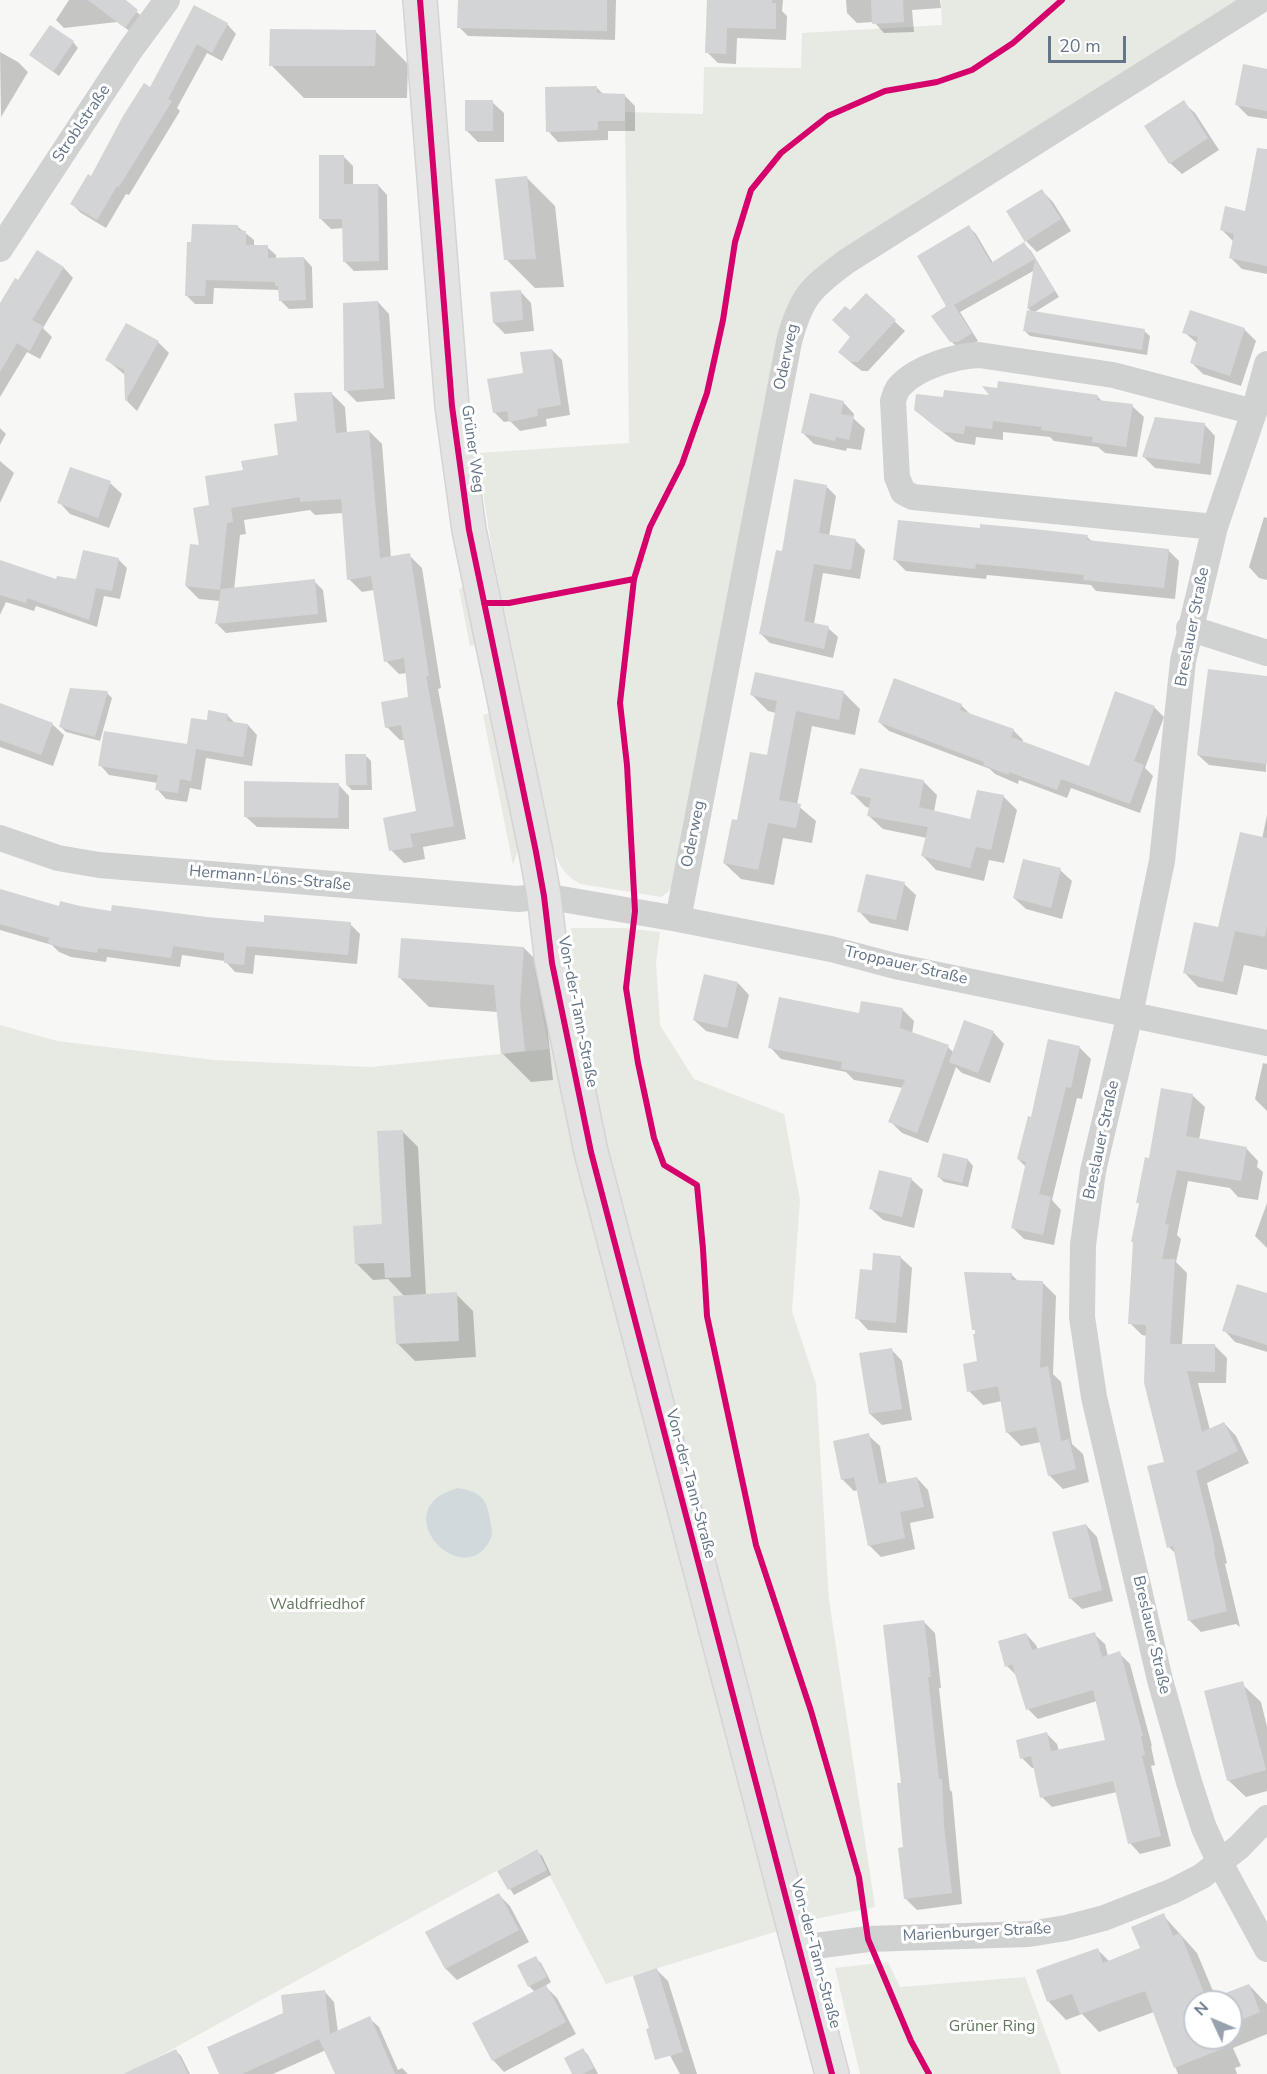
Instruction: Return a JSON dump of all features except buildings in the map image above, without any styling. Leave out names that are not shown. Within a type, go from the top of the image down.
[{"type":"street","name":"Stroblstraße","points":[[0,249],[131,49],[167,0]]},
{"type":"street","name":"Grüner Weg","points":[[420,0],[452,406],[468,519],[544,896]]},
{"type":"street","name":"Oderweg","points":[[678,919],[789,342],[797,312],[808,293],[847,261],[1261,0]]},
{"type":"street","points":[[1215,527],[913,497],[903,492],[898,485],[893,401],[896,391],[911,377],[946,360],[979,355],[1113,375],[1254,412]]},
{"type":"street","name":"Breslauer Straße","points":[[1267,364],[1254,412],[1215,527],[1189,628],[1183,661],[1162,861],[1130,1014],[1093,1171],[1083,1245],[1082,1317],[1094,1397],[1160,1680],[1192,1791],[1204,1828],[1220,1863],[1267,1949]]},
{"type":"street","points":[[1189,628],[1267,653]]},
{"type":"street","name":"Hermann-Löns-Straße","points":[[0,838],[58,858],[99,866],[518,899],[544,896]]},
{"type":"street","name":"Troppauer Straße","points":[[544,896],[831,949],[895,966],[1267,1043]]},
{"type":"street","name":"Von-der-Tann-Straße","points":[[544,896],[552,963],[591,1152],[724,1668],[832,2074]]},
{"type":"street","name":"Marienburger Straße","points":[[800,1948],[868,1939],[1029,1934],[1066,1928],[1104,1918],[1151,1900],[1202,1876],[1220,1863],[1267,1818]]},
{"type":"green space","points":[[941,0],[1240,0],[817,269],[796,292],[778,337],[673,885],[661,897],[581,884],[564,871],[554,852],[492,551],[477,453],[629,443],[625,112],[703,114],[704,67],[801,68],[802,33],[942,25]]},
{"type":"green space","points":[[465,587],[477,645],[470,646],[459,589]]},
{"type":"green space","points":[[491,713],[518,851],[513,865],[483,715]]},
{"type":"green space","name":"Waldfriedhof","points":[[571,928],[624,928],[660,932],[656,962],[660,1025],[694,1079],[784,1114],[800,1200],[792,1311],[816,1384],[829,1600],[875,1907],[820,1918],[606,1984],[536,1849],[127,2074],[0,2074],[0,1025],[57,1041],[214,1060],[371,1067],[549,1049],[534,968],[574,948]]},
{"type":"green space","name":"Grüner Ring","points":[[888,1962],[900,1987],[1025,1977],[1061,2074],[860,2074],[835,1968]]},
{"type":"shaded area","points":[[458,1488],[471,1491],[481,1497],[489,1512],[492,1531],[491,1538],[479,1553],[464,1558],[449,1553],[436,1543],[428,1528],[427,1513],[436,1499]]},
{"type":"cycle path","points":[[420,0],[452,406],[469,530],[536,852],[552,963],[591,1152],[832,2074]]},
{"type":"cycle path","points":[[929,2074],[911,2041],[868,1939],[859,1877],[811,1711],[756,1545],[707,1316],[697,1185],[664,1165],[654,1138],[638,1063],[626,988],[635,911],[627,765],[620,703],[634,579],[650,527],[682,464],[707,393],[723,320],[735,242],[751,190],[781,153],[828,116],[885,91],[937,82],[972,70],[1013,43],[1062,0]]},
{"type":"cycle path","points":[[484,603],[509,603],[634,579]]}]
